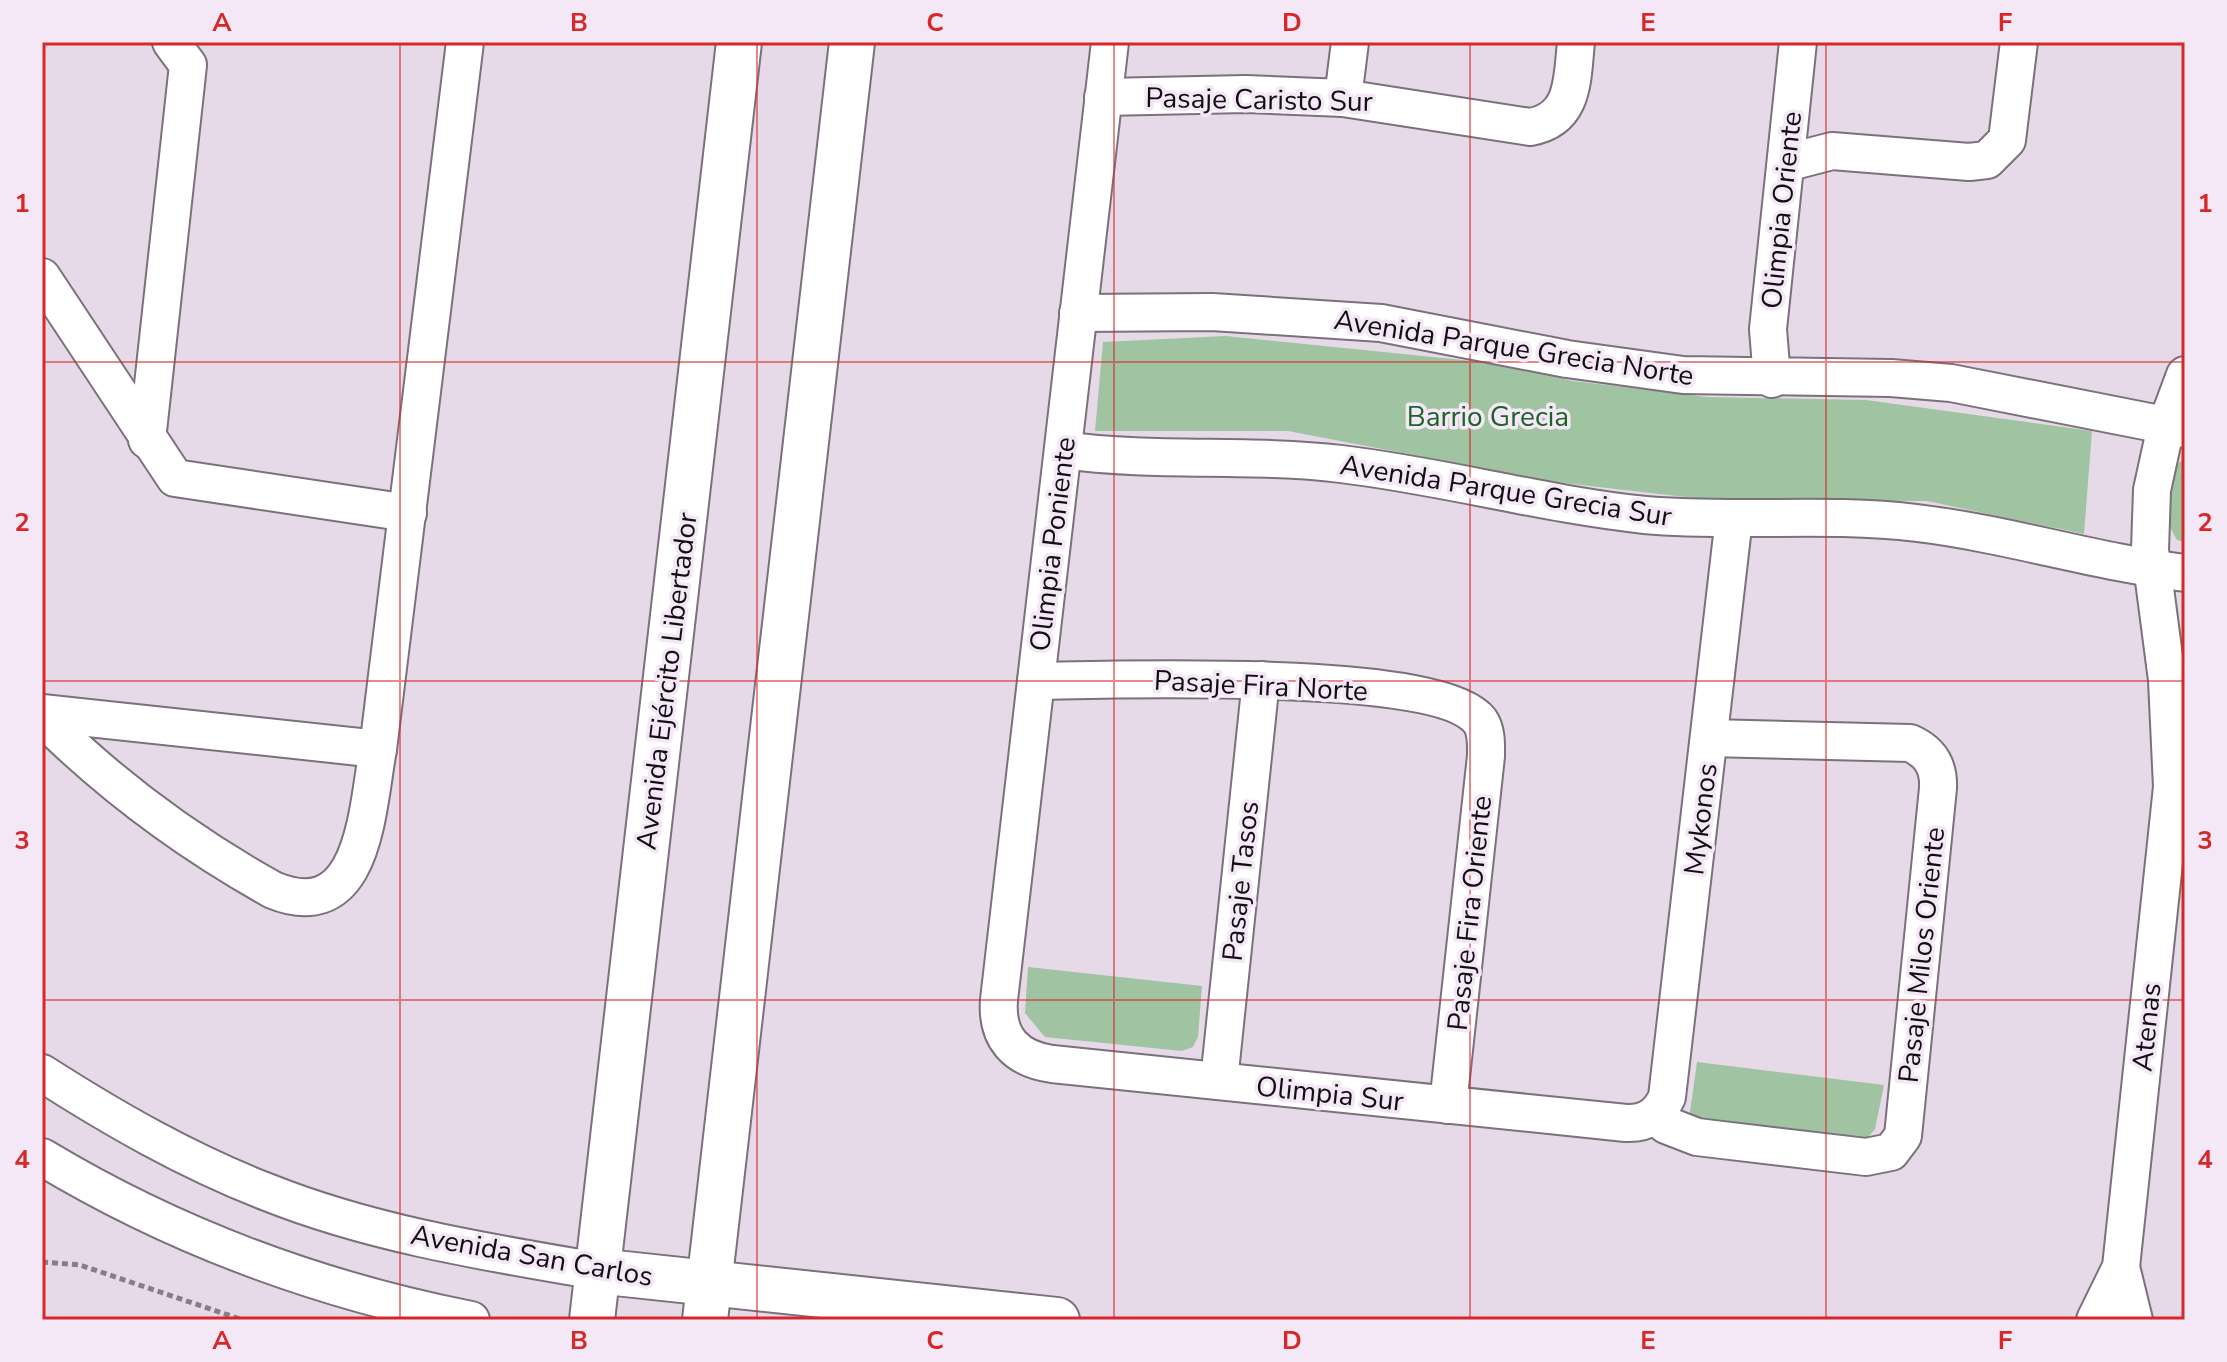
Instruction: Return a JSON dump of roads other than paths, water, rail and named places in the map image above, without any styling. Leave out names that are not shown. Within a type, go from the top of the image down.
[{"type":"main road","name":"Avenida Ejército Libertador","points":[[592,1320],[739,42]]},
{"type":"main road","points":[[707,1302],[852,42]]},
{"type":"main road","name":"Avenida San Carlos","points":[[597,1271],[707,1302],[1057,1320]]},
{"type":"street","points":[[147,440],[188,65],[171,42]]},
{"type":"street","points":[[42,715],[124,793],[166,825],[273,890],[300,897],[314,896],[338,885],[355,865],[378,749],[465,42]]},
{"type":"street","name":"Olimpia Poniente","points":[[1009,1044],[998,1015],[999,1000],[1110,42]]},
{"type":"street","points":[[1343,98],[1350,42]]},
{"type":"street","name":"Pasaje Caristo Sur","points":[[1103,97],[1246,94],[1343,98],[1530,127],[1554,118],[1570,97],[1576,42]]},
{"type":"street","name":"Olimpia Oriente","points":[[1772,379],[1768,329],[1798,42]]},
{"type":"street","points":[[1786,163],[1832,151],[1969,162],[1995,156],[2002,149],[2009,130],[2019,42]]},
{"type":"street","points":[[42,277],[175,478],[408,513]]},
{"type":"street","name":"Avenida Parque Grecia Norte","points":[[1078,313],[1301,315],[1444,333],[1625,369],[1772,379],[1876,378],[1951,383],[2176,427]]},
{"type":"street","name":"Atenas","points":[[2134,1320],[2121,1267],[2172,787],[2167,680],[2168,571],[2152,490],[2176,427],[2185,375]]},
{"type":"street","name":"Avenida Parque Grecia Sur","points":[[1063,450],[1160,458],[1246,458],[1339,464],[1582,508],[1734,518],[1828,516],[1919,523],[2168,571]]},
{"type":"street","name":"Mykonos","points":[[1655,1115],[1667,1097],[1734,518]]},
{"type":"street","name":"Pasaje Fira Norte","points":[[1036,681],[1261,680],[1339,685],[1438,701],[1464,711],[1480,722]]},
{"type":"street","name":"Pasaje Tasos","points":[[1219,1081],[1261,680]]},
{"type":"street","points":[[42,715],[378,749]]},
{"type":"street","name":"Pasaje Fira Oriente","points":[[1448,1105],[1486,756],[1486,734],[1480,722]]},
{"type":"street","name":"Pasaje Milos Oriente","points":[[1655,1115],[1666,1125],[1697,1137],[1866,1157],[1891,1152],[1903,1136],[1939,776],[1929,755],[1910,743],[1898,742],[1709,738]]},
{"type":"street","name":"Atenas","points":[[2172,787],[2185,738]]},
{"type":"street","name":"Olimpia Sur","points":[[1009,1044],[1021,1055],[1036,1062],[1626,1123],[1636,1123],[1655,1115]]},
{"type":"street","name":"Avenida San Carlos","points":[[42,1073],[156,1142],[269,1193],[445,1244],[597,1271]]},
{"type":"street","points":[[42,1157],[148,1215],[283,1272],[471,1320]]},
{"type":"street","name":"Atenas","points":[[2095,1320],[2121,1267]]},
{"type":"park label","name":"Barrio Grecia","points":[[1488,416]]}]
